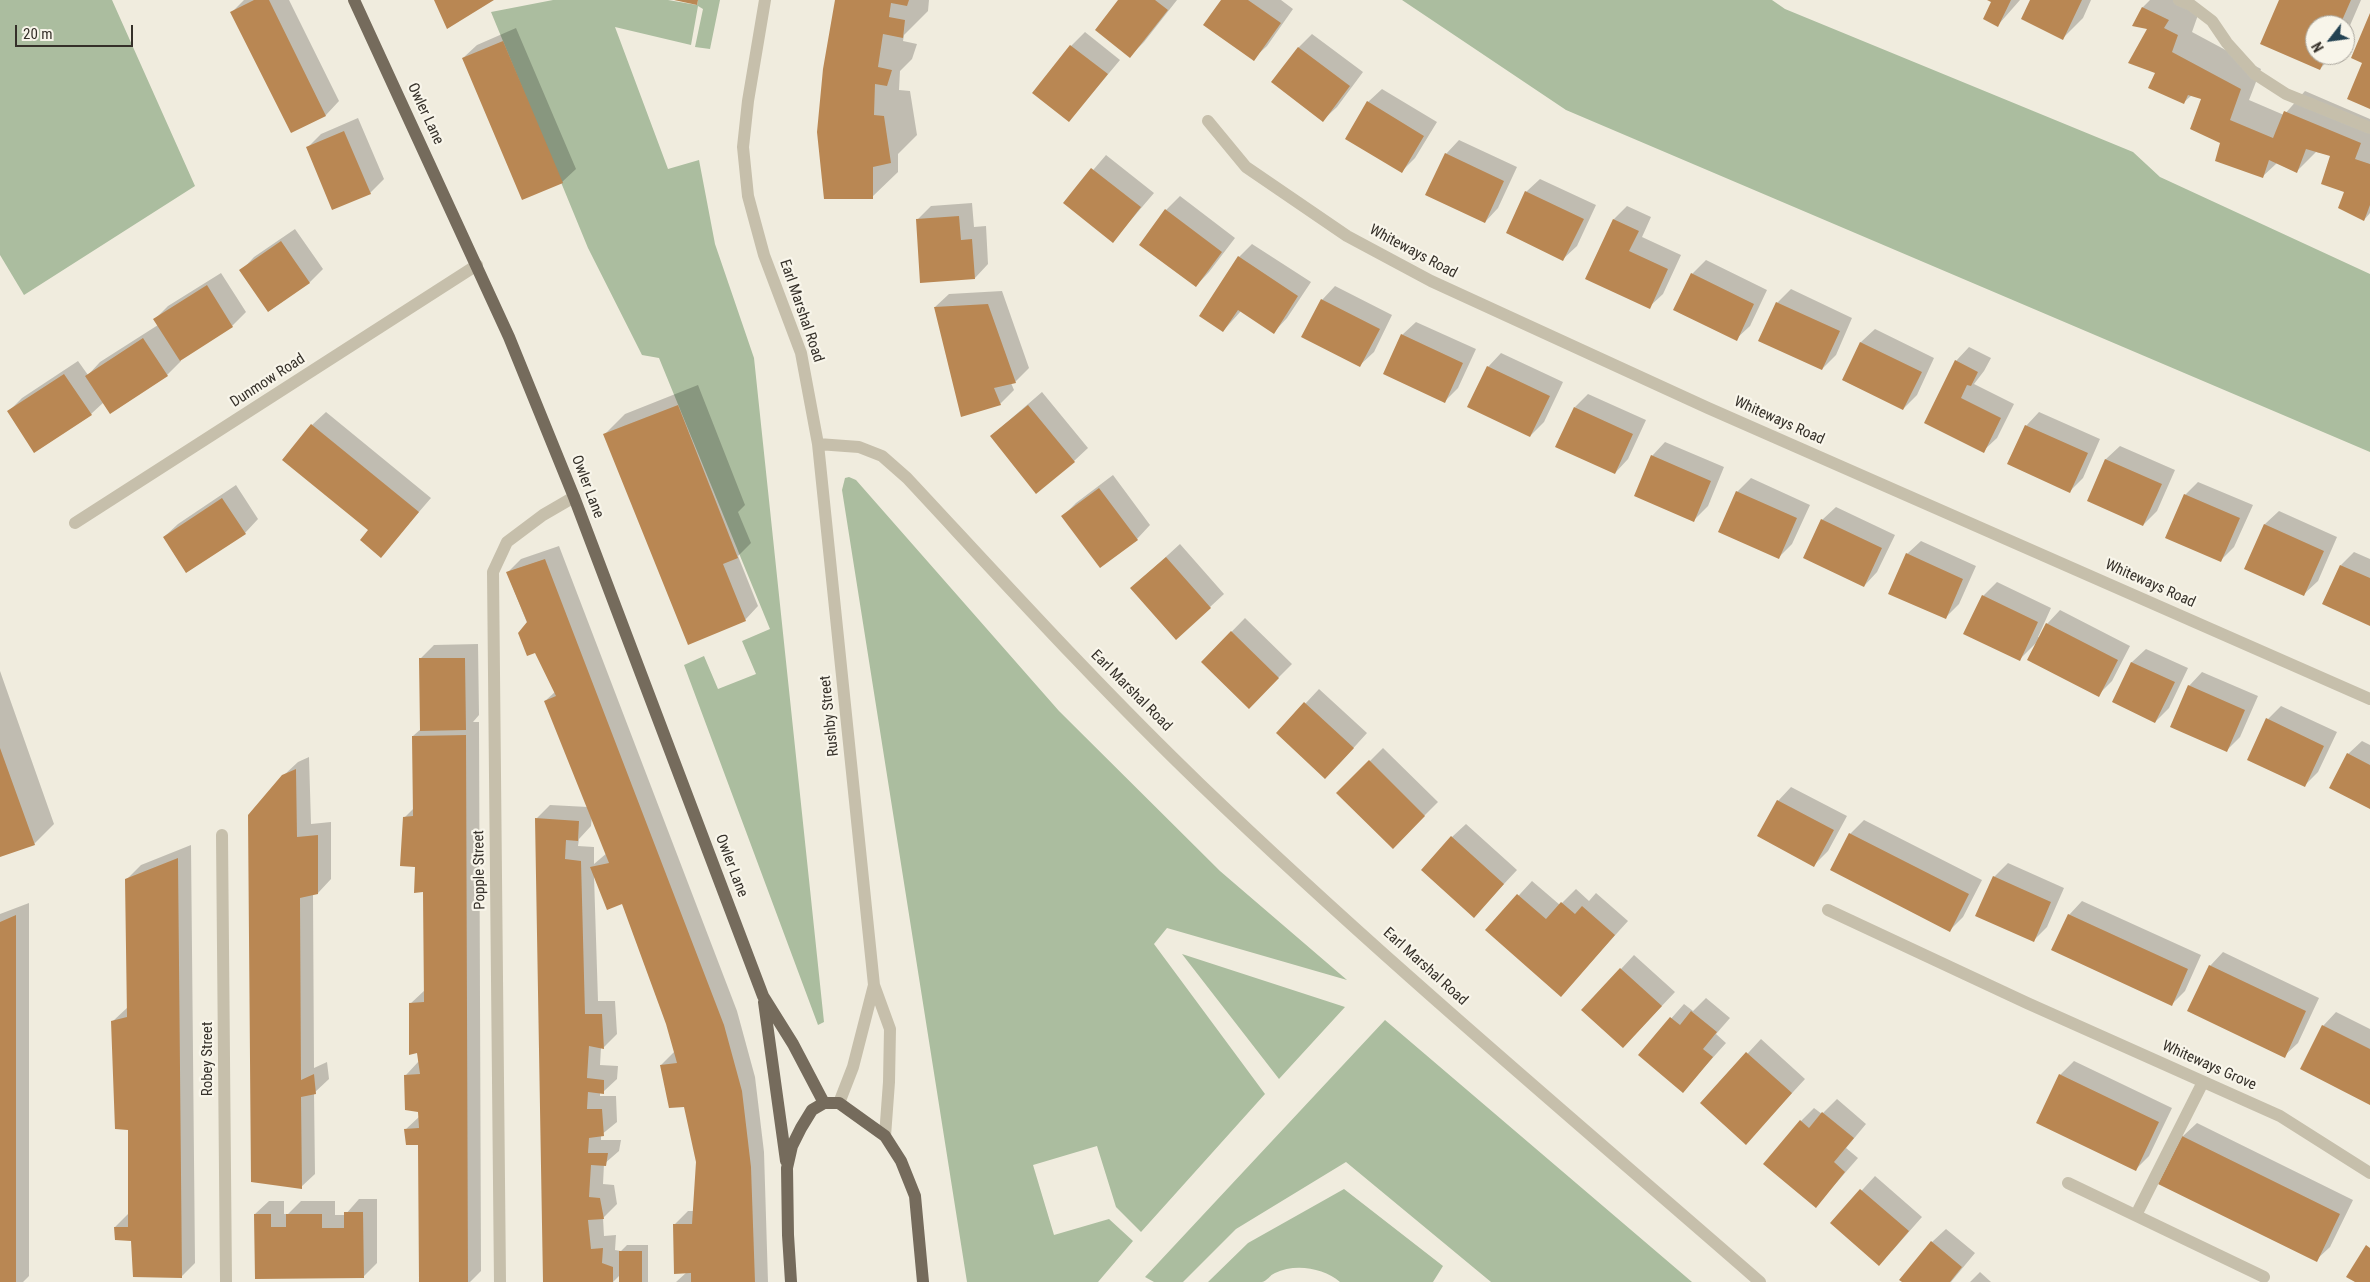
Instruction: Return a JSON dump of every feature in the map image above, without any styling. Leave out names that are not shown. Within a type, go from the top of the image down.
[{"type":"main road","name":"Owler Lane","points":[[354,0],[509,337],[574,497],[763,996],[793,1044],[824,1103]]},
{"type":"main road","name":"Owler Lane","points":[[763,996],[787,1168]]},
{"type":"main road","points":[[791,1282],[787,1168],[792,1146],[812,1110],[824,1103],[840,1103],[885,1136],[902,1161],[916,1196],[923,1282]]},
{"type":"street","name":"Earl Marshal Road","points":[[765,0],[748,101],[744,147],[748,196],[764,255],[801,353],[818,444],[859,447],[882,456],[901,472],[1057,640],[1201,784],[1389,958],[1760,1282]]},
{"type":"street","points":[[2179,0],[2191,5],[2212,21],[2227,43],[2255,74],[2286,94],[2370,128]]},
{"type":"street","name":"Whiteways Road","points":[[1208,121],[1246,167],[1347,236],[1431,281],[1708,408],[2370,699]]},
{"type":"street","name":"Dunmow Road","points":[[75,523],[477,265]]},
{"type":"street","name":"Rushby Street","points":[[818,444],[874,985],[890,1029],[885,1136]]},
{"type":"street","name":"Popple Street","points":[[500,1282],[494,572],[508,542],[543,515],[574,497]]},
{"type":"street","name":"Robey Street","points":[[222,835],[226,1282]]},
{"type":"street","name":"Whiteways Grove","points":[[1828,910],[2027,1003],[2280,1116],[2370,1172]]},
{"type":"street","name":"Rushby Street","points":[[840,1103],[853,1067],[874,985]]},
{"type":"street","points":[[2136,1215],[2204,1082]]},
{"type":"street","points":[[2068,1182],[2264,1277]]},
{"type":"green space","points":[[0,0],[112,0],[195,186],[24,295],[0,255]]},
{"type":"green space","points":[[553,0],[668,0],[697,5],[698,0],[720,0],[710,49],[695,47],[703,9],[698,6],[691,45],[615,27],[668,169],[699,160],[715,244],[754,358],[824,1022],[818,1025],[684,665],[704,656],[718,689],[756,674],[742,641],[770,629],[659,358],[642,355],[588,248],[491,12]]},
{"type":"green space","points":[[1402,0],[1772,0],[1785,9],[2133,152],[2160,177],[2370,274],[2370,452],[1566,110]]},
{"type":"green space","points":[[849,477],[856,480],[1059,711],[1220,871],[1347,980],[1167,928],[1154,944],[1265,1094],[1141,1232],[1116,1207],[1097,1146],[1033,1165],[1054,1235],[1109,1219],[1133,1241],[1098,1282],[967,1282],[842,490],[845,478]]},
{"type":"green space","points":[[1182,954],[1345,1007],[1279,1079]]},
{"type":"green space","points":[[1385,1020],[1692,1282],[1491,1282],[1346,1162],[1236,1229],[1183,1282],[1154,1282],[1145,1277]]},
{"type":"green space","points":[[1344,1189],[1443,1266],[1433,1282],[1340,1282],[1318,1270],[1291,1268],[1273,1274],[1262,1282],[1208,1282],[1248,1243]]},
{"type":"building","points":[[254,0],[269,0],[326,116],[291,133],[230,12]]},
{"type":"building","points":[[434,0],[494,0],[447,29]]},
{"type":"building","points":[[674,0],[698,0],[697,5]]},
{"type":"building","points":[[835,0],[909,0],[907,6],[891,3],[889,17],[905,20],[903,38],[883,34],[878,67],[892,70],[887,86],[875,84],[874,115],[884,116],[891,163],[873,167],[873,199],[824,199],[817,132],[823,69]]},
{"type":"building","points":[[1118,0],[1155,0],[1168,10],[1130,58],[1095,30]]},
{"type":"building","points":[[1221,0],[1248,0],[1281,23],[1254,61],[1203,25]]},
{"type":"building","points":[[1987,0],[2011,0],[1998,27],[1983,19],[1991,2]]},
{"type":"building","points":[[2030,0],[2082,0],[2063,40],[2021,19]]},
{"type":"building","points":[[2279,0],[2351,0],[2344,15],[2305,15],[2305,64],[2260,44]]},
{"type":"building","points":[[2142,7],[2169,20],[2164,28],[2178,35],[2172,52],[2241,89],[2230,120],[2273,138],[2284,111],[2361,143],[2355,159],[2370,164],[2370,205],[2364,221],[2338,208],[2344,192],[2321,184],[2330,156],[2306,149],[2297,173],[2269,160],[2263,178],[2215,161],[2220,143],[2190,129],[2201,99],[2188,95],[2184,104],[2148,88],[2155,73],[2128,63],[2147,29],[2132,26]]},
{"type":"building","points":[[2370,13],[2370,109],[2347,99],[2362,63],[2355,60],[2355,49]]},
{"type":"building","points":[[503,41],[563,183],[522,200],[462,58]]},
{"type":"building","points":[[1070,45],[1108,74],[1069,122],[1032,93]]},
{"type":"building","points":[[1298,47],[1350,86],[1323,122],[1271,82]]},
{"type":"building","points":[[2308,65],[2322,65],[2320,70]]},
{"type":"building","points":[[1367,101],[1424,136],[1402,173],[1345,139]]},
{"type":"building","points":[[344,131],[371,194],[332,210],[306,147]]},
{"type":"building","points":[[1445,153],[1504,181],[1485,223],[1425,195]]},
{"type":"building","points":[[1091,168],[1141,207],[1113,243],[1063,203]]},
{"type":"building","points":[[1525,191],[1584,219],[1563,261],[1506,233]]},
{"type":"building","points":[[1165,209],[1222,252],[1196,287],[1139,245]]},
{"type":"building","points":[[959,216],[961,240],[972,239],[975,279],[920,283],[916,219]]},
{"type":"building","points":[[1613,219],[1639,231],[1629,251],[1668,269],[1650,309],[1585,279]]},
{"type":"building","points":[[281,241],[310,283],[268,312],[239,270]]},
{"type":"building","points":[[1238,256],[1298,296],[1274,334],[1238,310],[1223,332],[1199,316]]},
{"type":"building","points":[[1691,273],[1754,304],[1737,341],[1673,310]]},
{"type":"building","points":[[207,285],[233,327],[180,361],[153,319]]},
{"type":"building","points":[[1321,299],[1380,329],[1360,367],[1301,337]]},
{"type":"building","points":[[1776,302],[1840,331],[1822,370],[1758,341]]},
{"type":"building","points":[[988,304],[1016,383],[994,388],[1001,405],[961,417],[934,307]]},
{"type":"building","points":[[1401,334],[1463,363],[1445,403],[1383,374]]},
{"type":"building","points":[[143,338],[168,376],[110,414],[85,376]]},
{"type":"building","points":[[1860,342],[1922,372],[1903,410],[1842,380]]},
{"type":"building","points":[[1955,360],[1978,372],[1971,386],[1967,385],[1961,398],[2001,418],[1984,453],[1924,423]]},
{"type":"building","points":[[1487,366],[1550,396],[1530,437],[1467,407]]},
{"type":"building","points":[[64,374],[92,415],[34,453],[7,411]]},
{"type":"building","points":[[678,405],[738,558],[723,564],[746,621],[688,645],[603,434]]},
{"type":"building","points":[[1028,405],[1075,462],[1036,494],[990,436]]},
{"type":"building","points":[[1574,407],[1633,434],[1615,474],[1555,447]]},
{"type":"building","points":[[311,424],[419,512],[381,558],[360,540],[368,530],[282,460]]},
{"type":"building","points":[[2025,425],[2088,453],[2070,493],[2007,464]]},
{"type":"building","points":[[1651,455],[1711,481],[1694,522],[1634,496]]},
{"type":"building","points":[[2105,459],[2162,484],[2143,526],[2087,501]]},
{"type":"building","points":[[1099,488],[1138,540],[1100,568],[1061,516]]},
{"type":"building","points":[[1736,491],[1797,518],[1779,559],[1718,532]]},
{"type":"building","points":[[2184,494],[2240,518],[2221,562],[2165,538]]},
{"type":"building","points":[[222,498],[246,534],[186,573],[163,537]]},
{"type":"building","points":[[1821,519],[1882,548],[1864,587],[1803,558]]},
{"type":"building","points":[[2264,524],[2324,551],[2304,596],[2244,569]]},
{"type":"building","points":[[1906,553],[1963,579],[1946,619],[1888,594]]},
{"type":"building","points":[[1166,557],[1211,608],[1176,640],[1130,588]]},
{"type":"building","points":[[545,559],[724,1025],[742,1091],[751,1167],[755,1282],[691,1282],[691,1273],[674,1274],[673,1224],[692,1224],[696,1162],[684,1107],[669,1108],[660,1065],[677,1063],[666,1024],[622,904],[607,910],[590,867],[609,863],[544,701],[556,696],[535,653],[527,656],[518,633],[527,622],[506,572]]},
{"type":"building","points":[[2340,565],[2370,578],[2370,626],[2322,604]]},
{"type":"building","points":[[1982,595],[2038,622],[2020,661],[1963,634]]},
{"type":"building","points":[[2046,623],[2118,660],[2099,697],[2027,660]]},
{"type":"building","points":[[1231,631],[1279,678],[1249,709],[1201,662]]},
{"type":"building","points":[[419,658],[465,658],[466,730],[420,731]]},
{"type":"building","points":[[2131,662],[2175,682],[2155,723],[2112,702]]},
{"type":"building","points":[[2188,685],[2245,710],[2227,752],[2170,727]]},
{"type":"building","points":[[1304,702],[1354,748],[1325,779],[1276,733]]},
{"type":"building","points":[[2266,718],[2324,746],[2305,787],[2247,760]]},
{"type":"building","points":[[466,735],[468,1282],[419,1282],[418,1145],[406,1145],[404,1129],[419,1128],[418,1112],[405,1110],[404,1075],[420,1074],[417,1053],[409,1055],[409,1003],[424,1002],[423,892],[414,893],[415,867],[400,866],[403,817],[413,816],[412,736]]},
{"type":"building","points":[[0,748],[35,845],[0,857]]},
{"type":"building","points":[[2347,753],[2370,765],[2370,809],[2329,788]]},
{"type":"building","points":[[1369,760],[1425,816],[1393,849],[1336,793]]},
{"type":"building","points":[[296,769],[297,837],[318,835],[318,894],[300,898],[301,1080],[314,1074],[316,1094],[301,1097],[302,1189],[251,1182],[248,815],[282,775]]},
{"type":"building","points":[[1777,800],[1834,830],[1814,867],[1757,836]]},
{"type":"building","points":[[535,818],[579,821],[578,841],[566,840],[565,859],[581,861],[585,1014],[602,1014],[604,1049],[589,1046],[587,1078],[604,1080],[604,1094],[588,1092],[587,1109],[602,1109],[604,1136],[589,1138],[588,1153],[608,1153],[606,1166],[591,1165],[589,1197],[600,1198],[604,1219],[588,1220],[591,1249],[603,1248],[602,1263],[613,1267],[613,1282],[543,1282]]},
{"type":"building","points":[[1849,833],[1969,894],[1950,932],[1830,870]]},
{"type":"building","points":[[1451,836],[1504,884],[1474,918],[1421,870]]},
{"type":"building","points":[[178,858],[182,1278],[133,1277],[131,1241],[115,1240],[114,1227],[128,1227],[128,1130],[115,1129],[111,1021],[127,1017],[125,879]]},
{"type":"building","points":[[1993,876],[2051,902],[2034,942],[1975,916]]},
{"type":"building","points":[[1517,894],[1546,919],[1561,902],[1575,914],[1582,906],[1615,935],[1561,997],[1485,930]]},
{"type":"building","points":[[2068,914],[2188,969],[2172,1006],[2051,950]]},
{"type":"building","points":[[16,915],[16,1282],[0,1282],[0,922]]},
{"type":"building","points":[[2209,965],[2306,1011],[2285,1058],[2187,1011]]},
{"type":"building","points":[[1620,968],[1662,1006],[1623,1048],[1581,1010]]},
{"type":"building","points":[[1691,1011],[1717,1032],[1703,1049],[1713,1057],[1683,1093],[1638,1055],[1670,1017],[1680,1025]]},
{"type":"building","points":[[2322,1025],[2370,1049],[2370,1105],[2300,1069]]},
{"type":"building","points":[[1746,1052],[1792,1093],[1746,1145],[1700,1103]]},
{"type":"building","points":[[2059,1074],[2159,1122],[2136,1171],[2036,1123]]},
{"type":"building","points":[[1822,1112],[1854,1138],[1834,1162],[1845,1172],[1816,1208],[1763,1164],[1800,1120],[1809,1128]]},
{"type":"building","points":[[2182,1136],[2340,1214],[2317,1262],[2158,1184]]},
{"type":"building","points":[[1860,1189],[1909,1231],[1879,1266],[1830,1223]]},
{"type":"building","points":[[344,1212],[363,1212],[364,1278],[255,1279],[254,1214],[271,1214],[271,1227],[286,1227],[286,1214],[322,1214],[322,1228],[344,1228]]},
{"type":"building","points":[[1931,1241],[1962,1267],[1950,1282],[1902,1282],[1899,1280]]},
{"type":"building","points":[[2366,1245],[2370,1248],[2370,1282],[2355,1282],[2346,1277]]},
{"type":"building","points":[[619,1251],[642,1251],[642,1282],[619,1282]]}]
